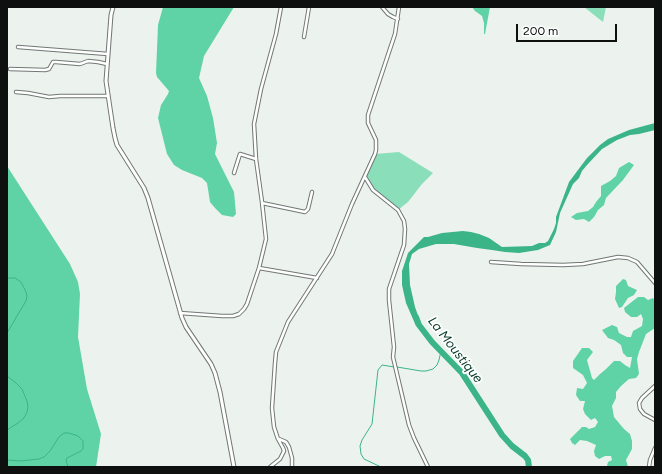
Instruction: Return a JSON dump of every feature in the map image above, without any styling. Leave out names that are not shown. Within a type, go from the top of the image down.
[{"type":"street","points":[[113,7],[111,15],[106,82],[115,138],[117,144],[144,188],[180,313],[186,327],[211,364],[215,374],[220,392],[234,467]]},
{"type":"street","points":[[180,313],[222,316],[233,316],[239,314],[247,304],[259,268],[266,239],[256,159],[254,124],[281,7]]},
{"type":"street","points":[[304,37],[309,7]]},
{"type":"street","points":[[382,7],[388,14],[398,19]]},
{"type":"street","points":[[270,467],[280,459],[284,451],[274,427],[272,408],[276,352],[288,322],[332,254],[376,150],[376,140],[368,123],[368,116],[395,34],[400,7]]},
{"type":"street","points":[[18,47],[108,54]]},
{"type":"street","points":[[10,69],[45,70],[49,69],[53,62],[80,64],[88,61],[107,64]]},
{"type":"street","points":[[16,92],[49,97],[108,96]]},
{"type":"street","points":[[234,173],[240,154],[256,159]]},
{"type":"street","points":[[365,177],[373,190],[398,210],[404,221],[404,245],[389,289],[394,347],[393,357],[409,425],[428,467]]},
{"type":"street","points":[[262,203],[305,212],[308,209],[312,192]]},
{"type":"street","points":[[490,262],[563,265],[583,264],[618,257],[628,258],[637,262],[655,283]]},
{"type":"street","points":[[259,268],[317,278]]},
{"type":"street","points":[[655,386],[639,402],[640,409],[644,414],[655,420]]},
{"type":"street","points":[[278,439],[286,442],[289,447],[292,458],[292,467]]},
{"type":"street","points":[[649,467],[655,448]]},
{"type":"shaded area","points":[[163,7],[234,7],[204,56],[199,78],[207,96],[213,118],[217,143],[215,154],[234,192],[236,214],[233,217],[222,215],[210,202],[207,183],[202,178],[174,165],[167,154],[158,118],[161,105],[169,91],[157,77],[156,73],[158,25]]},
{"type":"shaded area","points":[[472,7],[490,7],[485,34],[482,16]]},
{"type":"shaded area","points":[[584,7],[606,7],[603,22]]},
{"type":"shaded area","points":[[655,123],[655,130],[630,135],[617,140],[602,149],[587,165],[579,178],[573,184],[560,213],[556,232],[550,245],[538,250],[519,253],[454,244],[436,244],[419,249],[412,254],[409,264],[410,285],[421,324],[416,326],[406,303],[402,285],[402,271],[408,253],[424,237],[442,233],[463,231],[479,234],[489,238],[502,247],[532,246],[539,243],[545,243],[548,241],[554,229],[556,217],[569,182],[587,158],[608,139],[629,130]]},
{"type":"shaded area","points":[[399,152],[433,173],[408,202],[398,210],[373,190],[365,177],[375,154]]},
{"type":"shaded area","points":[[629,162],[634,165],[623,180],[606,198],[604,205],[589,222],[584,219],[576,220],[571,217],[577,213],[588,211],[593,207],[601,196],[601,186],[616,176],[619,168]]},
{"type":"shaded area","points":[[7,166],[70,264],[78,282],[80,294],[78,337],[87,389],[101,434],[96,467],[7,467]]},
{"type":"shaded area","points":[[623,279],[626,280],[628,286],[637,290],[634,295],[628,298],[622,307],[619,308],[615,299],[616,286]]},
{"type":"shaded area","points":[[638,297],[644,297],[648,300],[653,298],[655,301],[655,328],[646,334],[639,352],[637,359],[639,374],[636,378],[629,379],[621,386],[616,392],[616,398],[612,406],[614,417],[630,434],[632,441],[632,449],[626,460],[628,467],[608,467],[608,462],[612,460],[611,456],[605,456],[599,459],[595,456],[594,451],[596,445],[580,440],[575,445],[570,439],[582,427],[589,429],[595,427],[598,422],[595,418],[591,420],[585,414],[583,409],[585,401],[580,401],[576,395],[577,388],[583,389],[587,383],[583,375],[573,368],[573,361],[582,348],[589,348],[593,352],[587,360],[592,378],[594,380],[614,361],[620,361],[630,368],[632,357],[627,357],[623,353],[621,345],[608,338],[602,330],[612,325],[617,327],[619,333],[627,337],[631,337],[633,331],[642,326],[643,319],[641,314],[637,317],[631,317],[625,312],[624,308]]},
{"type":"waterway","points":[[7,278],[15,278],[21,282],[27,296],[26,301],[7,333]]},
{"type":"waterway","name":"La Moustique","points":[[416,317],[419,325],[432,342],[462,373],[502,435],[512,446],[525,456],[528,460],[529,467]]},
{"type":"waterway","points":[[397,367],[421,371],[433,369],[437,365],[441,351]]},
{"type":"waterway","points":[[381,467],[364,459],[361,454],[360,446],[372,424],[378,370],[382,365],[394,367]]},
{"type":"waterway","points":[[7,376],[22,389],[28,407],[24,418],[7,430]]},
{"type":"waterway","points":[[7,460],[21,461],[44,457],[59,437],[64,433],[69,433],[78,436],[83,441],[83,449],[67,458],[66,460],[68,467]]}]
